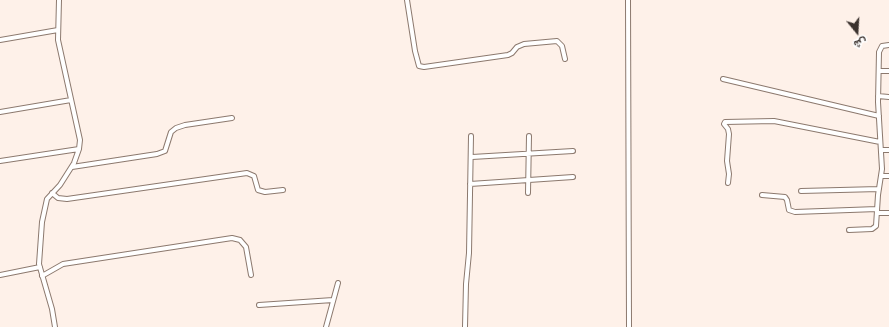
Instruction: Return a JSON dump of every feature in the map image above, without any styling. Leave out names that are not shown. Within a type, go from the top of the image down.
[{"type":"street","points":[[55,327],[52,308],[42,276],[39,259],[42,222],[46,203],[72,167],[79,149],[80,136],[60,49],[58,30],[59,0]]},
{"type":"street","points":[[407,0],[415,51],[419,66],[424,67],[508,55],[517,47],[524,44],[557,41],[562,44],[565,59]]},
{"type":"street","points":[[628,0],[628,327]]},
{"type":"street","points":[[0,40],[58,30]]},
{"type":"street","points":[[849,230],[872,230],[876,226],[881,176],[878,96],[880,48],[882,46],[889,45]]},
{"type":"street","points":[[879,71],[889,71]]},
{"type":"street","points":[[723,79],[879,116]]},
{"type":"street","points":[[878,96],[889,96]]},
{"type":"street","points":[[0,112],[71,100]]},
{"type":"street","points":[[72,167],[157,154],[165,151],[171,132],[176,128],[185,125],[232,118]]},
{"type":"street","points":[[728,183],[729,174],[727,161],[729,134],[728,128],[724,122],[774,121],[880,142]]},
{"type":"street","points":[[464,327],[469,253],[472,157],[471,136]]},
{"type":"street","points":[[528,193],[529,136]]},
{"type":"street","points":[[0,161],[79,149]]},
{"type":"street","points":[[472,157],[573,150]]},
{"type":"street","points":[[881,150],[889,150]]},
{"type":"street","points":[[52,193],[60,199],[67,199],[247,173],[254,176],[258,190],[265,192],[283,190]]},
{"type":"street","points":[[881,176],[889,176]]},
{"type":"street","points":[[470,184],[574,177]]},
{"type":"street","points":[[801,191],[879,189]]},
{"type":"street","points":[[762,195],[785,197],[789,210],[794,212],[877,211],[889,213]]},
{"type":"street","points":[[42,276],[63,264],[232,238],[238,239],[245,244],[251,275]]},
{"type":"street","points":[[0,275],[40,267]]},
{"type":"street","points":[[326,327],[338,283]]},
{"type":"street","points":[[259,305],[333,300]]}]
